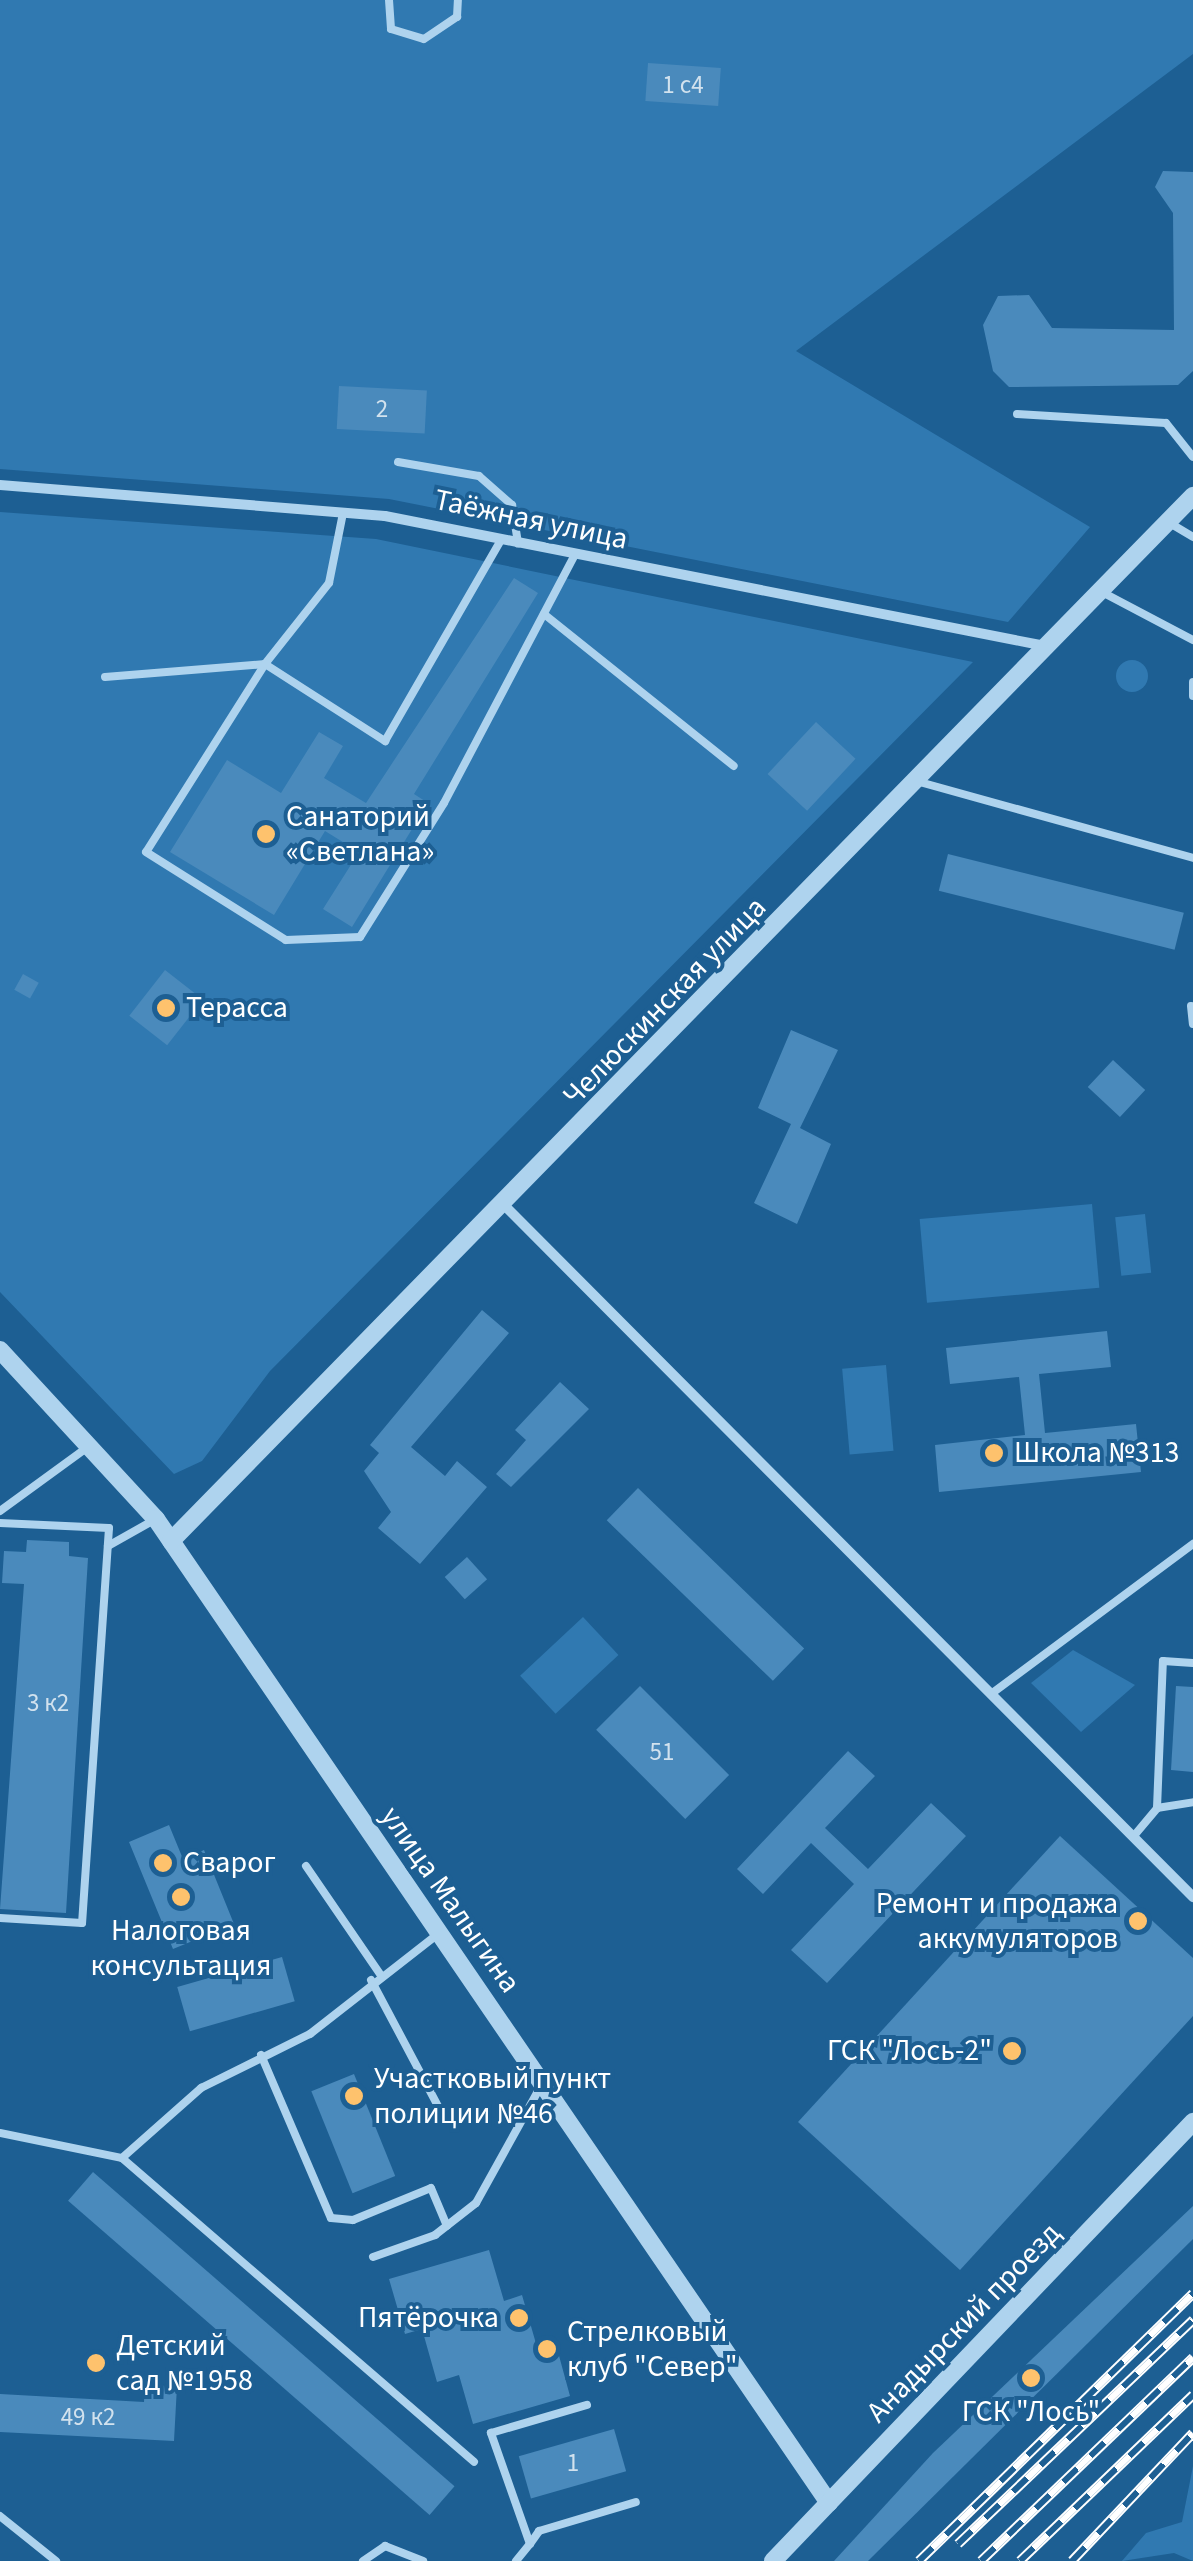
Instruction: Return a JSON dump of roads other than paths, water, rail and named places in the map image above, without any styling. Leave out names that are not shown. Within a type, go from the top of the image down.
[{"type":"street","name":"Таёжная улица","points":[[0,486],[343,513],[1046,646]]},
{"type":"street","name":"Челюскинская улица","points":[[171,1540],[506,1207],[1193,496]]},
{"type":"street","points":[[506,1207],[1193,1897]]},
{"type":"street","name":"улица Малыгина","points":[[0,1350],[93,1444],[156,1519],[829,2503]]},
{"type":"street","name":"Анадырский проезд","points":[[773,2561],[1193,2122]]},
{"type":"lane","points":[[389,0],[391,28],[424,39],[457,17],[458,0]]},
{"type":"lane","points":[[1017,414],[1166,423],[1193,457]]},
{"type":"lane","points":[[398,462],[479,476],[512,505],[518,544]]},
{"type":"lane","points":[[343,513],[329,583],[265,664],[146,852],[286,940],[360,938],[574,556]]},
{"type":"lane","points":[[1168,522],[1193,537]]},
{"type":"lane","points":[[105,677],[265,664],[386,740],[501,540]]},
{"type":"lane","points":[[1100,591],[1193,640]]},
{"type":"lane","points":[[544,614],[734,766]]},
{"type":"lane","points":[[1193,682],[1193,696]]},
{"type":"lane","points":[[916,781],[1193,858]]},
{"type":"lane","points":[[1191,1006],[1193,1024]]},
{"type":"lane","points":[[0,1512],[93,1444]]},
{"type":"lane","points":[[108,1546],[156,1519]]},
{"type":"lane","points":[[0,1522],[108,1528],[82,1923],[0,1918]]},
{"type":"lane","points":[[991,1694],[1193,1544]]},
{"type":"lane","points":[[1158,1808],[1163,1661],[1193,1663]]},
{"type":"lane","points":[[1133,1836],[1158,1808],[1193,1802]]},
{"type":"lane","points":[[306,1866],[380,1974]]},
{"type":"lane","points":[[122,2158],[201,2088],[310,2034],[372,1980],[438,1933]]},
{"type":"lane","points":[[372,1980],[438,2106]]},
{"type":"lane","points":[[261,2055],[331,2218],[353,2220],[431,2188],[447,2226]]},
{"type":"lane","points":[[372,2257],[447,2226],[502,2165],[518,2117],[543,2082]]},
{"type":"lane","points":[[0,2133],[122,2158],[474,2462]]},
{"type":"lane","points":[[530,2544],[491,2432],[587,2405]]},
{"type":"lane","points":[[516,2561],[539,2531],[636,2502]]},
{"type":"lane","points":[[0,2516],[53,2560]]},
{"type":"lane","points":[[364,2561],[385,2546],[424,2561]]},
{"type":"railway","points":[[919,2561],[1193,2294]]},
{"type":"railway","points":[[958,2544],[1193,2320]]},
{"type":"railway","points":[[981,2561],[1193,2358]]},
{"type":"railway","points":[[1020,2561],[1193,2395]]},
{"type":"railway","points":[[1072,2561],[1193,2433]]},
{"type":"place","name":"Санаторий «Светлана»","points":[[266,834]]},
{"type":"place","name":"Терасса","points":[[166,1008]]},
{"type":"place","name":"Школа №313","points":[[994,1453]]},
{"type":"place","name":"Сварог","points":[[163,1863]]},
{"type":"place","name":"Налоговая консультация","points":[[181,1897]]},
{"type":"place","name":"Ремонт и продажа аккумуляторов","points":[[1138,1921]]},
{"type":"place","name":"ГСК \"Лось-2\"","points":[[1012,2051]]},
{"type":"place","name":"Участковый пункт полиции №46","points":[[354,2096]]},
{"type":"place","name":"Пятёрочка","points":[[519,2318]]},
{"type":"place","name":"Стрелковый клуб \"Север\"","points":[[547,2349]]},
{"type":"place","name":"Детский сад №1958","points":[[96,2363]]},
{"type":"place","name":"ГСК \"Лось\"","points":[[1031,2378]]}]
